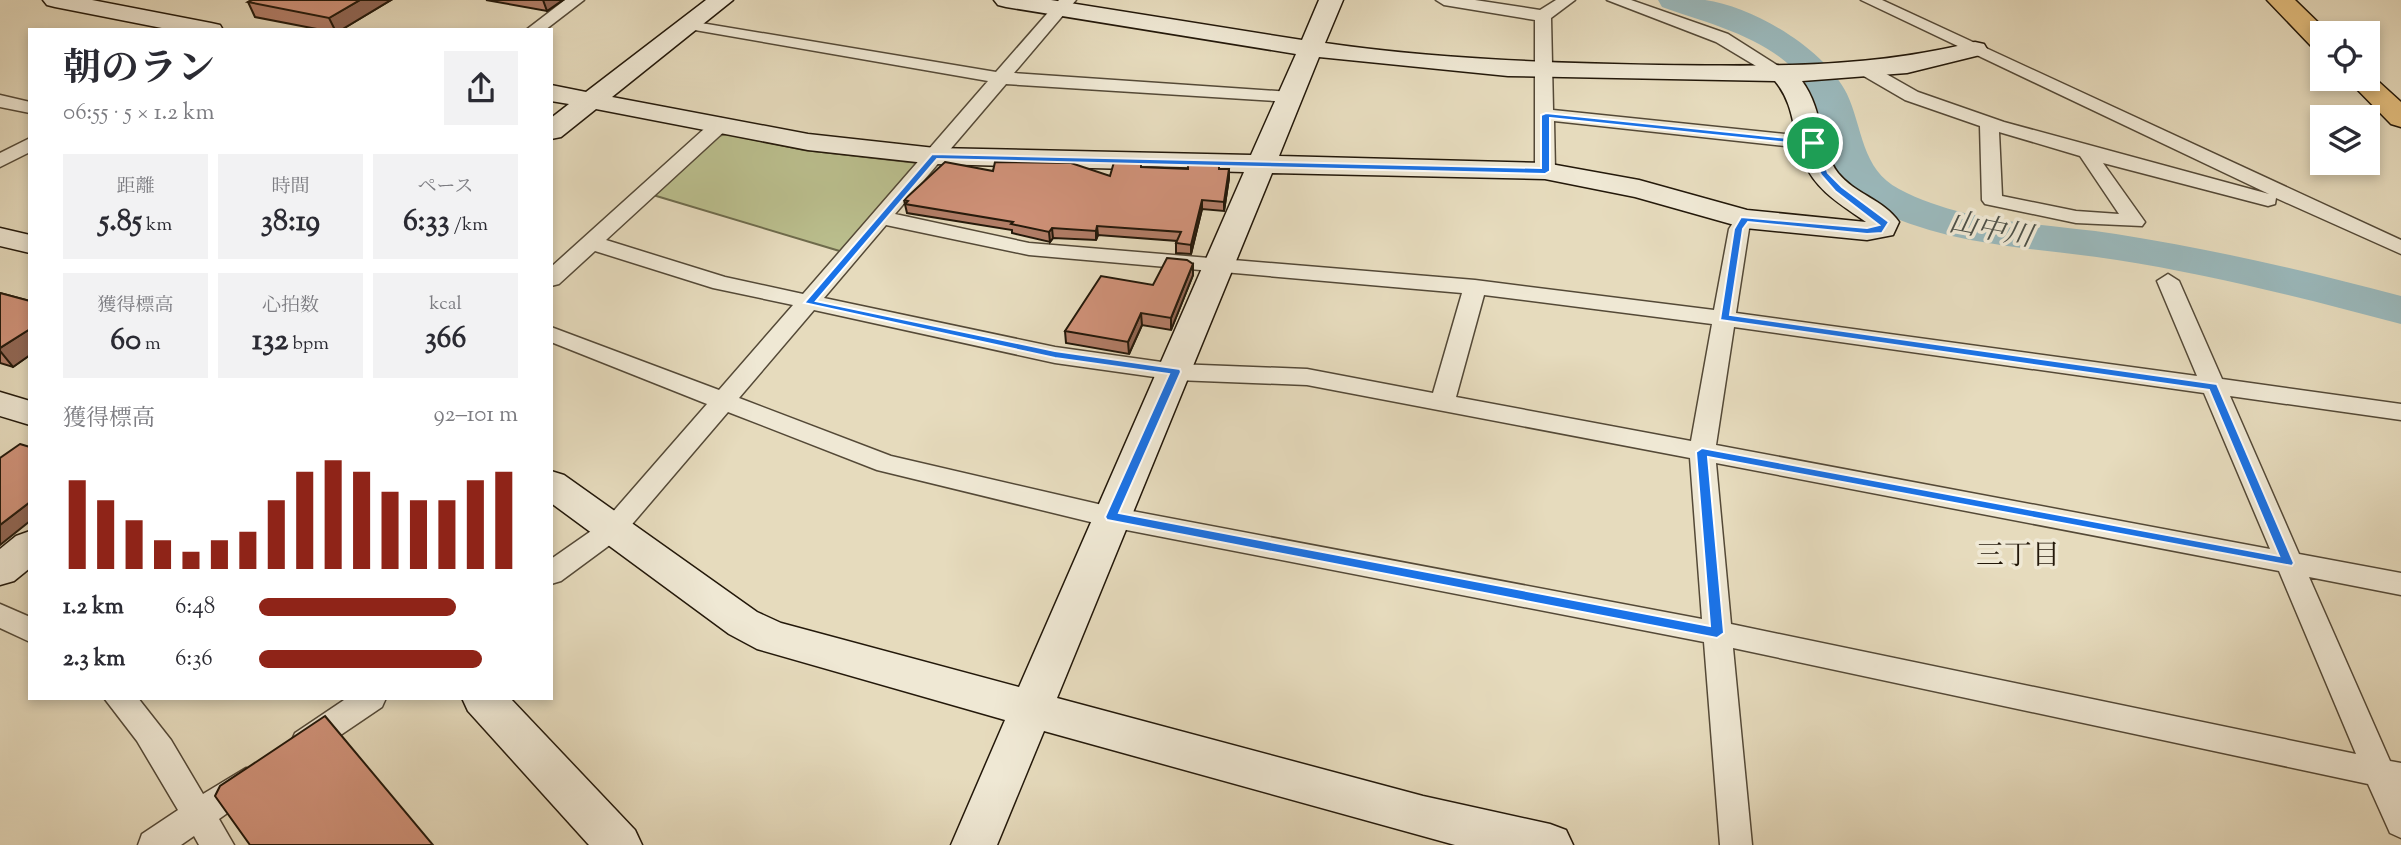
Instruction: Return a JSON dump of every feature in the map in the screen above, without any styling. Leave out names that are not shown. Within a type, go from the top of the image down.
[{"type":"highway","points":[[2280,0],[2310,29]]},
{"type":"highway","points":[[2300,0],[2322,21]]},
{"type":"highway","points":[[2380,75],[2401,95]]},
{"type":"highway","points":[[2373,91],[2401,118]]},
{"type":"street","points":[[55,0],[201,28]]},
{"type":"street","points":[[537,28],[576,0]]},
{"type":"street","points":[[553,129],[721,0]]},
{"type":"street","points":[[1006,0],[1064,4],[1312,48],[1446,64],[1782,74],[1868,71],[1931,63],[1975,49]]},
{"type":"street","points":[[974,845],[1111,517],[1222,264],[1331,0]]},
{"type":"street","points":[[1444,0],[1543,16],[1567,0]]},
{"type":"street","points":[[553,93],[808,142],[935,156],[1545,171],[1639,190],[1745,219],[1867,231],[1878,230],[1884,226],[1884,222],[1838,189],[1824,173],[1813,143],[1804,100],[1782,74],[1722,38],[1615,0]]},
{"type":"street","points":[[1871,1],[2135,127],[2401,248]]},
{"type":"street","points":[[553,572],[613,529],[883,218],[1064,4]]},
{"type":"street","points":[[1543,16],[1546,69],[1545,171]]},
{"type":"street","points":[[689,24],[1001,78],[1291,97]]},
{"type":"street","points":[[1868,71],[1879,80],[1927,102],[2034,140],[2298,208],[2317,208]]},
{"type":"street","points":[[0,101],[28,108]]},
{"type":"street","points":[[1546,115],[1813,143]]},
{"type":"street","points":[[553,277],[721,124]]},
{"type":"street","points":[[1989,124],[1993,200],[2076,216],[2135,222],[2102,179],[2087,152]]},
{"type":"street","points":[[0,161],[28,145]]},
{"type":"street","points":[[883,218],[1028,249],[1475,287],[1724,318],[2401,412]]},
{"type":"street","points":[[1736,845],[1702,452],[1739,229],[1745,219]]},
{"type":"street","points":[[0,237],[28,244]]},
{"type":"street","points":[[592,243],[721,283],[1055,355],[1176,372],[1307,377],[2401,584]]},
{"type":"street","points":[[2168,281],[2288,563],[2390,775],[2401,823]]},
{"type":"street","points":[[1442,403],[1475,287]]},
{"type":"street","points":[[553,335],[886,464],[1111,517],[1717,633],[2390,775]]},
{"type":"street","points":[[0,404],[28,412]]},
{"type":"street","points":[[553,485],[743,624],[771,637],[1423,817],[1550,845]]},
{"type":"street","points":[[0,570],[28,548]]},
{"type":"street","points":[[0,615],[28,630]]},
{"type":"street","points":[[120,700],[155,738],[197,816],[218,845]]},
{"type":"street","points":[[154,845],[368,700]]},
{"type":"street","points":[[485,700],[620,845]]},
{"type":"green space","points":[[727,134],[804,150],[918,163],[843,252],[653,195],[718,136]]},
{"type":"building","points":[[360,0],[329,18],[248,2]]},
{"type":"building","points":[[945,162],[993,171],[995,162],[1071,163],[1110,176],[1114,162],[1141,163],[1141,167],[1188,169],[1188,164],[1219,165],[1219,169],[1229,169],[1224,202],[1202,200],[1191,245],[1176,243],[1181,232],[1097,226],[1096,231],[1052,228],[1049,232],[1011,224],[1013,222],[905,204],[908,201],[904,200]]},
{"type":"building","points":[[1167,258],[1187,260],[1193,264],[1171,318],[1141,313],[1128,342],[1065,331],[1101,276],[1153,285]]},
{"type":"building","points":[[0,293],[28,300],[28,330],[0,348]]},
{"type":"building","points":[[20,444],[28,446],[28,504],[0,525],[0,458]]},
{"type":"building","points":[[325,716],[433,845],[250,845],[215,796],[220,786]]},
{"type":"waterway","name":"山中川","points":[[1674,0],[1755,30],[1792,51],[1808,64],[1829,94],[1855,170],[1865,183],[1880,195],[1904,208],[1932,218],[1994,231],[2116,247],[2224,267],[2401,310]]},
{"type":"district","name":"三丁目","points":[[2018,554]]},
{"type":"route","points":[[1546,115],[1813,143],[1824,173],[1838,189],[1884,222],[1884,226],[1882,229],[1867,231],[1745,219],[1739,229],[1724,318],[2213,387],[2288,563],[1702,452],[1717,633],[1111,517],[1176,372],[1055,355],[809,303],[935,156],[1545,171],[1546,115]]}]
